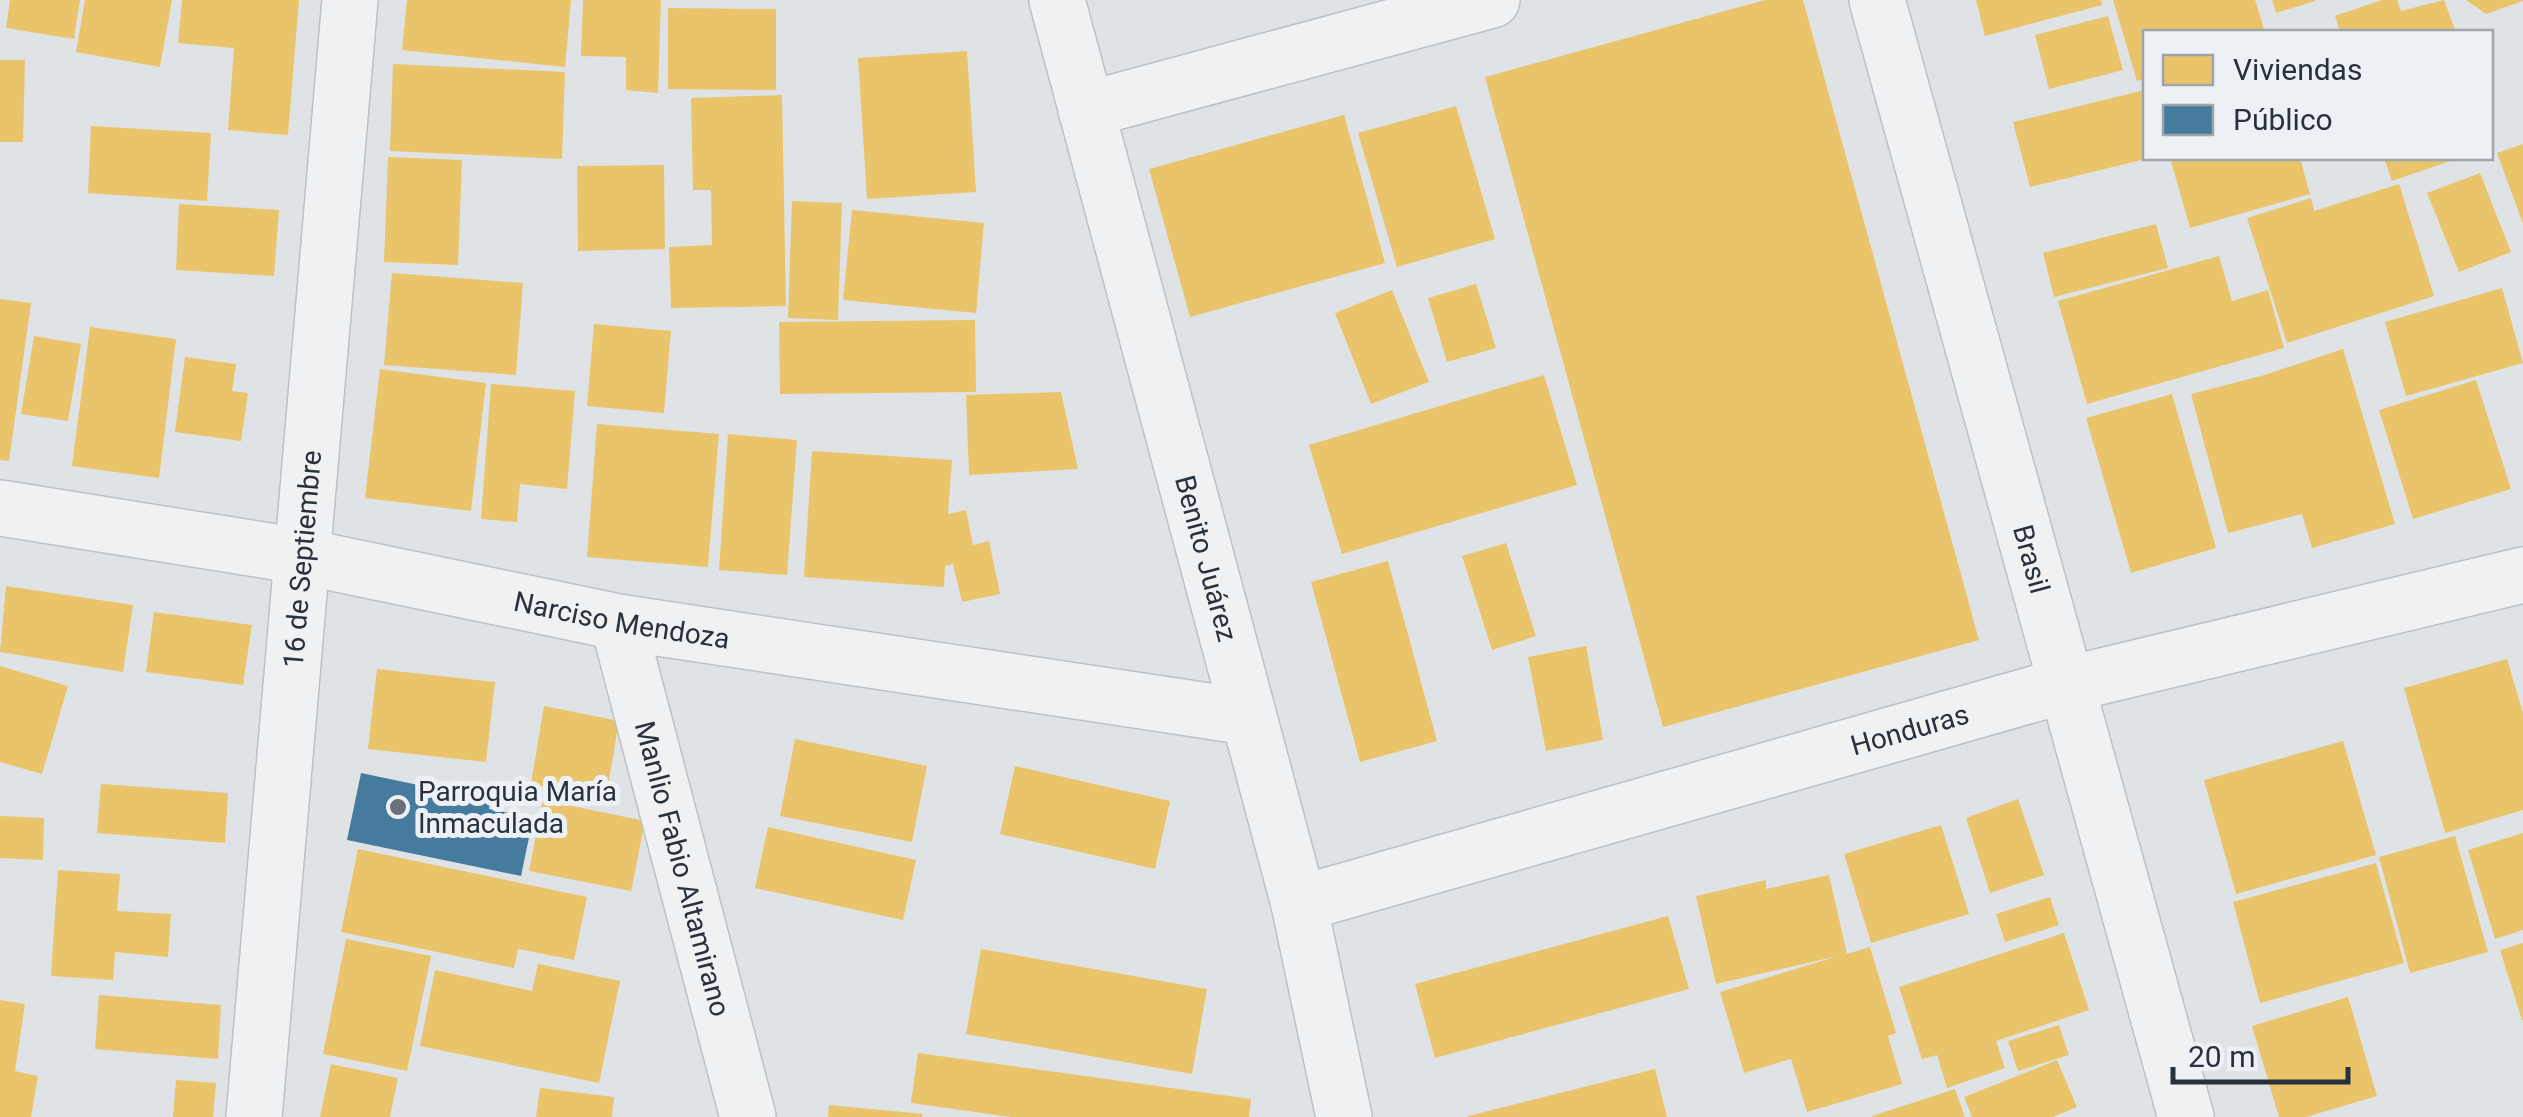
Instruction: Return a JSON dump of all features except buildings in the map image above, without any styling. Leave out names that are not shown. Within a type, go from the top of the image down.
[{"type":"street","name":"16 de Septiembre","points":[[254,1117],[350,0]]},
{"type":"street","name":"Benito Juárez","points":[[1057,0],[1299,904],[1344,1117]]},
{"type":"street","points":[[1086,110],[1492,0]]},
{"type":"street","name":"Brasil","points":[[1877,0],[2186,1117]]},
{"type":"street","name":"Narciso Mendoza","points":[[0,508],[300,556],[618,622],[1248,717]]},
{"type":"street","name":"Honduras","points":[[1299,904],[2069,684],[2523,575]]},
{"type":"street","name":"Manlio Fabio Altamirano","points":[[618,622],[748,1117]]},
{"type":"place","name":"Parroquia María Inmaculada","points":[[398,807]]}]
